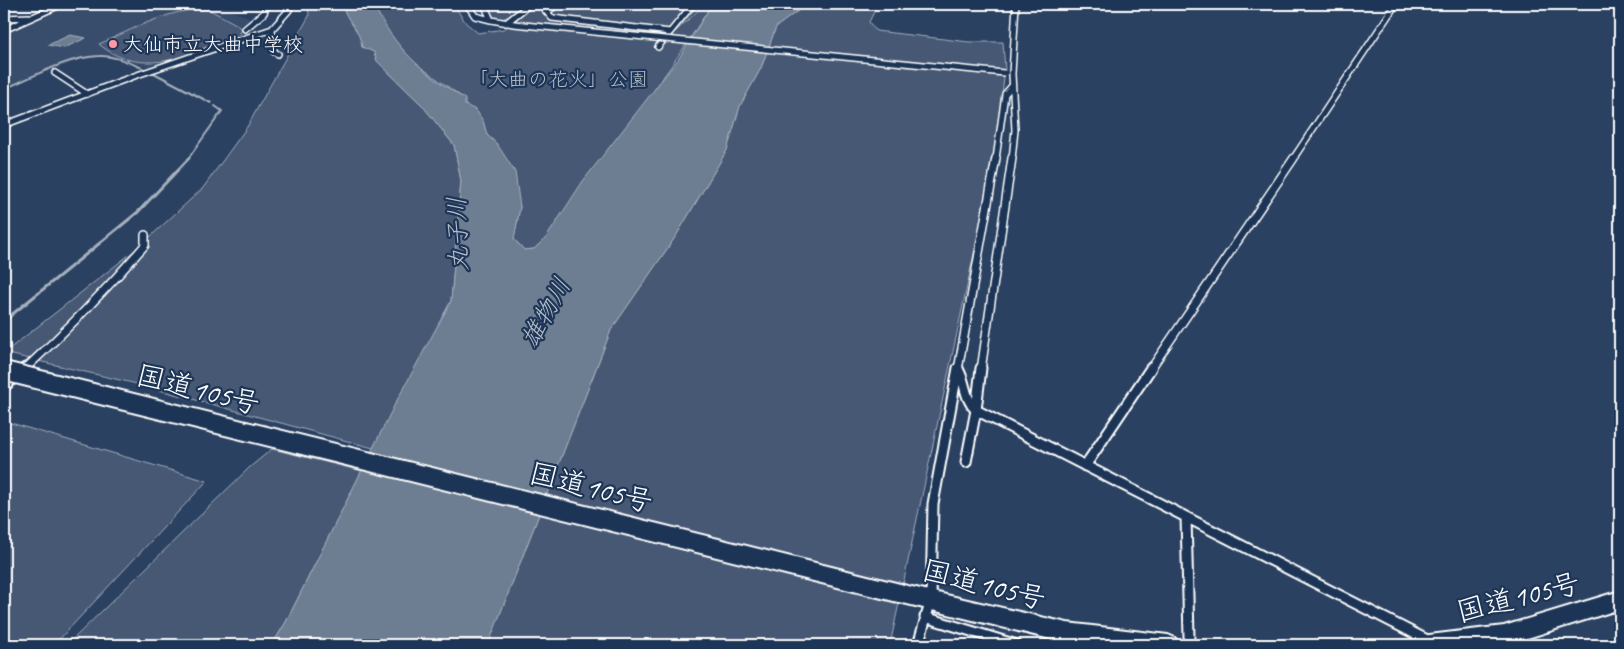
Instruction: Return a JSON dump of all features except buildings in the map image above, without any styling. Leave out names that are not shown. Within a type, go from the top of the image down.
[{"type":"highway","name":"国道105号","points":[[4,371],[900,593],[928,608],[1067,633],[1168,645]]},
{"type":"highway","name":"国道105号","points":[[1429,645],[1504,636],[1620,600]]},
{"type":"street","points":[[4,30],[62,4]]},
{"type":"street","points":[[245,29],[264,13],[267,4]]},
{"type":"street","points":[[467,4],[475,16],[506,23],[1008,73]]},
{"type":"street","points":[[484,4],[491,20]]},
{"type":"street","points":[[506,23],[530,4]]},
{"type":"street","points":[[546,4],[545,10],[552,18],[670,32]]},
{"type":"street","points":[[547,12],[558,4]]},
{"type":"street","points":[[658,47],[693,4]]},
{"type":"street","points":[[966,462],[976,410],[986,323],[1007,200],[1015,130],[1012,86],[1008,73],[1016,4]]},
{"type":"street","points":[[1086,466],[1396,4]]},
{"type":"street","points":[[4,125],[272,29],[289,10]]},
{"type":"street","points":[[4,18],[37,16]]},
{"type":"street","points":[[272,29],[274,52],[278,54]]},
{"type":"street","points":[[54,74],[87,94]]},
{"type":"street","points":[[918,645],[928,608],[933,504],[993,177],[1005,94],[1012,86]]},
{"type":"street","points":[[4,387],[33,363],[97,300],[145,245],[145,235]]},
{"type":"street","points":[[958,369],[963,375],[966,398],[971,407],[976,410],[1436,645]]},
{"type":"street","points":[[1186,517],[1189,638]]},
{"type":"street","points":[[928,608],[1017,645]]},
{"type":"shaded area","name":"大仙市立大曲中学校","points":[[64,4],[208,4],[246,16],[251,21],[255,31],[252,34],[154,68],[107,55],[93,55],[4,88],[4,31]]},
{"type":"green space","points":[[308,4],[342,4],[359,35],[362,47],[374,52],[377,61],[422,105],[454,145],[461,181],[451,301],[373,448],[137,384],[4,353],[139,247],[203,188],[247,127],[309,16]]},
{"type":"green space","name":"「大曲の花火」公園","points":[[373,4],[453,4],[466,23],[478,33],[504,29],[535,4],[700,4],[675,32],[705,4],[712,4],[652,93],[546,238],[534,249],[524,250],[514,239],[520,207],[497,144],[487,135],[483,121],[465,105],[462,97],[411,60],[390,36]]},
{"type":"green space","points":[[487,4],[525,4],[511,15],[499,19],[494,18]]},
{"type":"green space","points":[[807,4],[878,4],[869,22],[876,31],[969,42],[1003,42],[1005,70],[993,165],[890,645],[488,645],[611,330],[676,236],[727,150],[740,106],[761,68],[776,27]]},
{"type":"green space","points":[[208,9],[236,24],[241,29],[240,35],[234,39],[183,57],[165,61],[131,60],[115,54],[99,44],[166,16],[180,12]]},
{"type":"green space","points":[[4,421],[207,481],[54,645],[25,645],[4,636]]},
{"type":"green space","points":[[272,449],[362,471],[286,622],[272,645],[67,645],[250,467]]},
{"type":"water","points":[[342,4],[373,4],[391,34],[412,59],[436,79],[465,99],[465,105],[476,110],[483,121],[487,135],[497,144],[515,172],[520,207],[514,239],[524,250],[534,249],[546,238],[583,181],[679,58],[712,4],[807,4],[776,27],[761,68],[740,106],[727,150],[676,236],[611,330],[488,645],[272,645],[286,622],[395,404],[451,301],[461,181],[454,145],[422,105],[377,61],[374,52],[362,47],[359,35]]},
{"type":"water","points":[[70,35],[86,38],[64,48],[48,45]]},
{"type":"waterway","points":[[4,89],[63,64],[87,57],[111,57],[147,70]]},
{"type":"waterway","points":[[152,72],[211,103]]},
{"type":"waterway","points":[[188,159],[222,111],[215,106]]},
{"type":"waterway","points":[[4,321],[138,212],[189,158]]},
{"type":"tunnel","points":[[1189,637],[1190,645]]},
{"type":"place","name":"大仙市立大曲中学校","points":[[113,44]]},
{"type":"water label","name":"丸子川","points":[[457,234]]},
{"type":"water label","name":"雄物川","points":[[545,312]]}]
